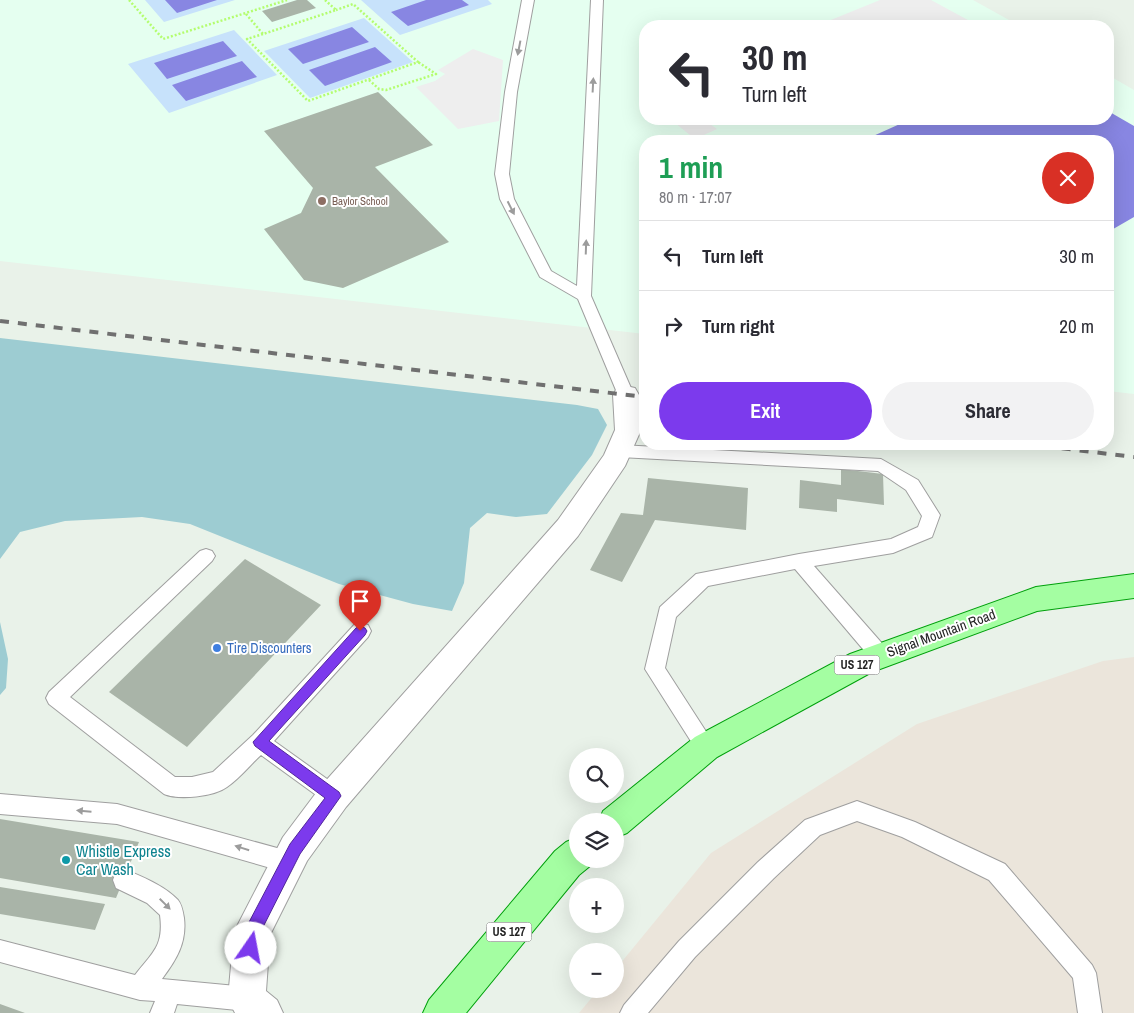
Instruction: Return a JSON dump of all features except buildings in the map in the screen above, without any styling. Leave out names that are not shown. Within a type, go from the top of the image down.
[{"type":"main road","name":"Signal Mountain Road","points":[[624,814],[706,746],[861,663],[1036,599],[1134,586]]},
{"type":"main road","name":"US 127","points":[[442,1013],[569,861]]},
{"type":"street","points":[[256,1006],[252,932],[295,849],[334,796],[568,528],[620,451],[628,430],[626,395]]},
{"type":"lane","points":[[528,0],[511,92],[502,174],[507,199],[545,274],[584,296]]},
{"type":"lane","points":[[597,0],[584,296],[626,395]]},
{"type":"lane","points":[[620,451],[882,465],[912,485],[932,515],[926,532],[893,546],[703,579],[667,613],[655,669],[706,746]]},
{"type":"lane","points":[[206,556],[56,698],[171,787],[192,787],[219,781],[260,742],[360,631]]},
{"type":"lane","points":[[799,561],[880,655]]},
{"type":"lane","points":[[260,742],[334,796]]},
{"type":"lane","points":[[0,804],[117,814],[288,862]]},
{"type":"lane","points":[[632,1013],[687,949],[766,870],[813,827],[857,811],[907,830],[997,872],[1084,973],[1090,1013]]},
{"type":"lane","points":[[124,880],[155,895],[171,908],[174,932],[168,952],[140,988]]},
{"type":"lane","points":[[0,951],[140,988],[170,991],[256,1006]]},
{"type":"lane","points":[[162,1013],[170,991]]},
{"type":"path","points":[[129,0],[163,39],[246,14],[278,1],[287,0]]},
{"type":"path","points":[[325,0],[336,10]]},
{"type":"path","points":[[368,80],[379,89],[386,90],[436,74],[418,62],[353,4],[247,39],[308,101],[418,62]]},
{"type":"path","points":[[246,14],[263,34]]},
{"type":"shaded area","name":"Baylor School","points":[[0,0],[973,0],[1009,20],[639,20],[639,125],[1114,125],[1114,78],[1134,90],[1134,394],[1114,392],[1114,135],[639,135],[639,333],[0,261]]},
{"type":"shaded area","points":[[145,0],[235,0],[164,22]]},
{"type":"shaded area","points":[[165,0],[217,0],[177,13]]},
{"type":"shaded area","points":[[361,0],[488,0],[492,4],[400,35]]},
{"type":"shaded area","points":[[426,0],[462,0],[469,5],[408,26],[391,12]]},
{"type":"shaded area","points":[[880,0],[931,0],[968,20],[831,20]]},
{"type":"shaded area","points":[[364,18],[413,62],[310,98],[264,51]]},
{"type":"shaded area","points":[[352,27],[369,42],[303,64],[288,49]]},
{"type":"shaded area","points":[[234,30],[277,75],[169,113],[128,64]]},
{"type":"shaded area","points":[[223,41],[237,56],[167,79],[154,63]]},
{"type":"shaded area","points":[[375,47],[392,62],[325,86],[309,70]]},
{"type":"shaded area","points":[[473,49],[503,60],[499,121],[458,129],[416,87],[435,81],[445,74],[438,70]]},
{"type":"shaded area","points":[[242,61],[257,77],[186,101],[172,85]]},
{"type":"shaded area","points":[[1114,114],[1134,126],[1134,217],[1114,229],[1114,135],[875,135],[898,125],[1114,125]]},
{"type":"shaded area","points":[[678,125],[711,125],[717,129],[704,135],[690,135]]},
{"type":"shaded area","points":[[0,338],[577,405],[598,409],[607,425],[592,455],[547,514],[516,517],[487,513],[470,528],[464,583],[452,611],[413,604],[339,584],[190,524],[142,517],[65,521],[20,532],[0,559]]},
{"type":"shaded area","points":[[0,622],[8,659],[6,688],[0,695]]},
{"type":"shaded area","points":[[1134,657],[1134,1013],[579,1013],[592,998],[624,998],[624,959],[711,853],[917,724],[1103,661]]},
{"type":"railway","points":[[0,321],[639,396]]},
{"type":"railway","points":[[1076,450],[1134,457]]},
{"type":"place","name":"Baylor School","points":[[322,201]]},
{"type":"place","name":"Tire Discounters","points":[[217,648]]},
{"type":"place","name":"Whistle Express Car Wash","points":[[66,860]]},
{"type":"route","points":[[251,948],[252,932],[295,849],[334,796],[260,742],[360,631]]}]
